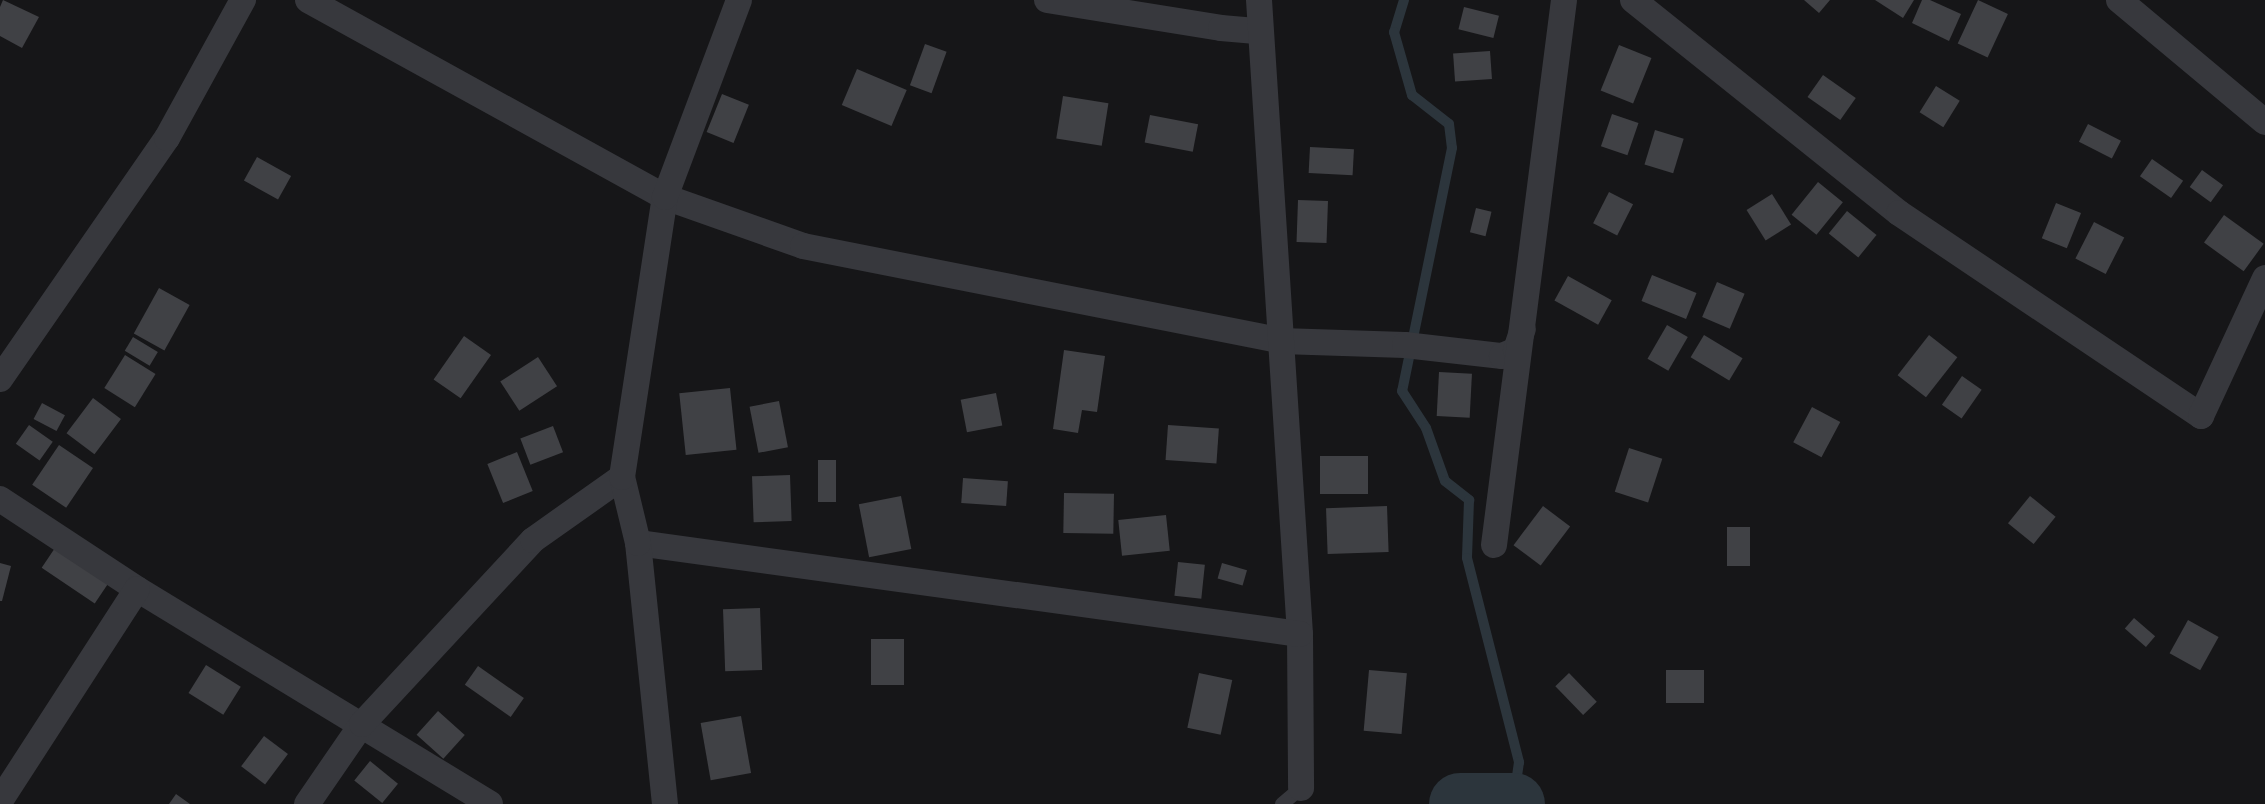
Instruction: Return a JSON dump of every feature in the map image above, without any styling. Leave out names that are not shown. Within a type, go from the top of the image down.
[{"type":"street","points":[[0,379],[167,138],[243,0]]},
{"type":"street","points":[[308,0],[665,197],[803,246],[1281,341],[1414,346],[1502,356],[1516,350],[1523,329]]},
{"type":"street","points":[[665,804],[638,543],[622,477],[665,197],[739,0]]},
{"type":"street","points":[[1047,0],[1221,28],[1260,30]]},
{"type":"street","points":[[1259,0],[1300,634],[1291,796]]},
{"type":"street","points":[[1494,545],[1564,0]]},
{"type":"street","points":[[1633,0],[1899,213],[2201,416],[2265,278]]},
{"type":"street","points":[[2119,0],[2265,122]]},
{"type":"street","points":[[307,804],[362,724],[533,540],[622,477]]},
{"type":"street","points":[[0,499],[137,589],[362,724],[490,804]]},
{"type":"street","points":[[638,543],[1300,634]]},
{"type":"street","points":[[0,801],[137,589]]},
{"type":"building","points":[[3,0],[39,17],[22,48],[0,36],[0,7]]},
{"type":"building","points":[[1804,0],[1830,0],[1819,13]]},
{"type":"building","points":[[1875,0],[1914,0],[1903,18]]},
{"type":"building","points":[[1922,0],[1930,0],[1961,14],[1949,41],[1912,23]]},
{"type":"building","points":[[1978,0],[2008,14],[1988,57],[1958,44]]},
{"type":"building","points":[[1464,7],[1499,16],[1493,38],[1458,29]]},
{"type":"building","points":[[925,44],[947,52],[932,93],[910,85]]},
{"type":"building","points":[[1619,45],[1651,58],[1633,104],[1601,90]]},
{"type":"building","points":[[1490,51],[1492,79],[1455,82],[1453,54]]},
{"type":"building","points":[[857,69],[907,90],[891,126],[842,105]]},
{"type":"building","points":[[1823,75],[1856,98],[1840,120],[1808,97]]},
{"type":"building","points":[[1936,86],[1960,101],[1943,127],[1920,112]]},
{"type":"building","points":[[722,94],[749,105],[734,143],[707,132]]},
{"type":"building","points":[[1063,96],[1108,103],[1102,146],[1056,138]]},
{"type":"building","points":[[1612,114],[1638,123],[1627,155],[1601,146]]},
{"type":"building","points":[[1150,115],[1198,124],[1193,152],[1145,142]]},
{"type":"building","points":[[2088,124],[2121,141],[2112,159],[2079,142]]},
{"type":"building","points":[[1655,130],[1684,139],[1673,173],[1644,164]]},
{"type":"building","points":[[1310,147],[1354,149],[1353,175],[1309,173]]},
{"type":"building","points":[[257,157],[291,176],[278,200],[244,181]]},
{"type":"building","points":[[2152,159],[2183,181],[2171,198],[2140,176]]},
{"type":"building","points":[[2202,170],[2223,185],[2211,202],[2190,187]]},
{"type":"building","points":[[1818,182],[1843,202],[1816,235],[1792,215]]},
{"type":"building","points":[[1609,192],[1633,204],[1617,235],[1593,223]]},
{"type":"building","points":[[1772,194],[1791,225],[1766,240],[1747,210]]},
{"type":"building","points":[[1298,200],[1328,201],[1327,243],[1297,242]]},
{"type":"building","points":[[2056,203],[2081,213],[2067,248],[2042,238]]},
{"type":"building","points":[[1476,208],[1492,212],[1485,236],[1470,232]]},
{"type":"building","points":[[1847,211],[1877,235],[1858,257],[1829,234]]},
{"type":"building","points":[[2224,215],[2264,244],[2244,271],[2204,243]]},
{"type":"building","points":[[2094,222],[2124,237],[2106,274],[2075,259]]},
{"type":"building","points":[[1652,275],[1697,293],[1686,319],[1642,301]]},
{"type":"building","points":[[1568,276],[1612,300],[1598,325],[1554,300]]},
{"type":"building","points":[[1717,282],[1745,294],[1730,329],[1702,317]]},
{"type":"building","points":[[159,288],[190,305],[164,350],[134,333]]},
{"type":"building","points":[[1667,325],[1688,337],[1668,371],[1648,359]]},
{"type":"building","points":[[1704,335],[1743,358],[1729,380],[1691,357]]},
{"type":"building","points":[[1929,335],[1957,357],[1926,397],[1898,375]]},
{"type":"building","points":[[464,336],[491,355],[461,398],[434,379]]},
{"type":"building","points":[[133,337],[158,352],[150,366],[125,351]]},
{"type":"building","points":[[1064,350],[1105,356],[1097,412],[1082,410],[1078,433],[1053,429]]},
{"type":"building","points":[[125,355],[156,374],[135,407],[104,388]]},
{"type":"building","points":[[538,357],[557,386],[519,411],[500,382]]},
{"type":"building","points":[[1439,372],[1472,374],[1470,418],[1437,416]]},
{"type":"building","points":[[1962,376],[1982,390],[1962,418],[1942,405]]},
{"type":"building","points":[[730,388],[736,450],[686,455],[679,393]]},
{"type":"building","points":[[996,393],[1002,425],[967,432],[961,400]]},
{"type":"building","points":[[93,398],[121,419],[94,454],[67,433]]},
{"type":"building","points":[[779,401],[788,447],[759,453],[750,407]]},
{"type":"building","points":[[42,403],[65,415],[57,431],[34,419]]},
{"type":"building","points":[[1812,407],[1840,422],[1821,457],[1793,442]]},
{"type":"building","points":[[29,425],[53,442],[40,460],[16,444]]},
{"type":"building","points":[[1168,425],[1219,429],[1216,463],[1166,460]]},
{"type":"building","points":[[553,426],[563,452],[530,465],[520,439]]},
{"type":"building","points":[[59,445],[93,468],[66,508],[32,485]]},
{"type":"building","points":[[1629,448],[1662,459],[1648,503],[1615,492]]},
{"type":"building","points":[[517,452],[533,491],[503,503],[487,464]]},
{"type":"building","points":[[1320,456],[1368,456],[1368,494],[1320,494]]},
{"type":"building","points":[[818,460],[836,460],[836,502],[818,502]]},
{"type":"building","points":[[790,475],[792,521],[754,522],[752,476]]},
{"type":"building","points":[[963,478],[1008,481],[1006,506],[961,503]]},
{"type":"building","points":[[1064,493],[1114,494],[1113,534],[1063,533]]},
{"type":"building","points":[[901,496],[911,549],[869,557],[859,504]]},
{"type":"building","points":[[2030,496],[2056,517],[2034,544],[2008,523]]},
{"type":"building","points":[[1387,506],[1389,552],[1328,554],[1326,508]]},
{"type":"building","points":[[1543,506],[1570,526],[1541,566],[1514,545]]},
{"type":"building","points":[[1166,515],[1170,551],[1122,556],[1118,520]]},
{"type":"building","points":[[1727,527],[1750,527],[1750,566],[1727,566]]},
{"type":"building","points":[[59,542],[112,578],[95,603],[42,568]]},
{"type":"building","points":[[1178,562],[1205,565],[1201,599],[1174,596]]},
{"type":"building","points":[[0,563],[11,566],[2,601],[0,601]]},
{"type":"building","points":[[1222,563],[1247,570],[1243,586],[1218,578]]},
{"type":"building","points":[[760,608],[762,670],[725,671],[723,609]]},
{"type":"building","points":[[2134,618],[2155,636],[2146,647],[2125,629]]},
{"type":"building","points":[[2188,620],[2219,637],[2200,670],[2170,653]]},
{"type":"building","points":[[871,639],[904,639],[904,685],[871,685]]},
{"type":"building","points":[[206,665],[241,687],[223,715],[189,693]]},
{"type":"building","points":[[478,666],[524,698],[511,717],[465,685]]},
{"type":"building","points":[[1369,670],[1407,673],[1402,734],[1364,731]]},
{"type":"building","points":[[1666,670],[1704,670],[1704,703],[1666,703]]},
{"type":"building","points":[[1199,673],[1232,680],[1221,735],[1187,728]]},
{"type":"building","points":[[1569,673],[1597,702],[1583,715],[1555,686]]},
{"type":"building","points":[[438,711],[465,735],[443,759],[417,735]]},
{"type":"building","points":[[741,716],[751,773],[711,780],[701,723]]},
{"type":"building","points":[[264,736],[288,754],[265,784],[241,766]]},
{"type":"building","points":[[370,761],[398,784],[382,803],[354,780]]},
{"type":"building","points":[[176,794],[190,804],[169,804]]},
{"type":"waterway","points":[[1404,0],[1394,32],[1412,95],[1449,124],[1452,148],[1402,391],[1426,428],[1445,481],[1469,500],[1467,558],[1519,762],[1513,804]]},
{"type":"waterway","points":[[1460,804],[1514,804]]}]
